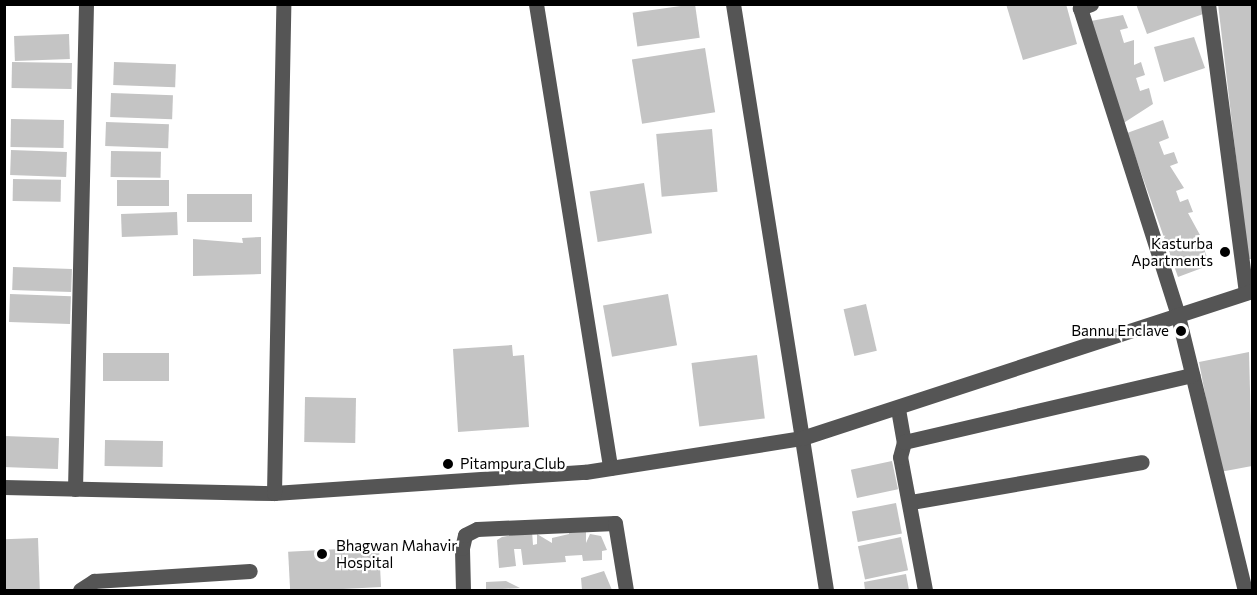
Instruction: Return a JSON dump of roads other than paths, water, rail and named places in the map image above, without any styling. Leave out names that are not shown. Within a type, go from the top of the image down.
[{"type":"street","points":[[75,489],[86,4]]},
{"type":"street","points":[[274,493],[282,4]]},
{"type":"street","points":[[536,4],[610,468]]},
{"type":"street","points":[[733,4],[826,591]]},
{"type":"street","points":[[1091,4],[1080,8],[1178,316],[1245,591]]},
{"type":"street","points":[[4,487],[274,493],[610,468],[802,438],[898,409],[1249,292],[1208,4]]},
{"type":"street","points":[[904,442],[1192,375]]},
{"type":"street","points":[[898,409],[904,442],[900,457],[911,502],[925,591]]},
{"type":"street","points":[[911,502],[1142,462]]},
{"type":"street","points":[[463,591],[462,548],[465,535],[477,529],[615,523],[626,591]]},
{"type":"street","points":[[80,591],[94,581],[250,571]]},
{"type":"place","name":"Kasturba Apartments","points":[[1225,252]]},
{"type":"place","name":"Bannu Enclave","points":[[1181,331]]},
{"type":"place","name":"Pitampura Club","points":[[448,464]]},
{"type":"place","name":"Bhagwan Mahavir Hospital","points":[[322,554]]}]
